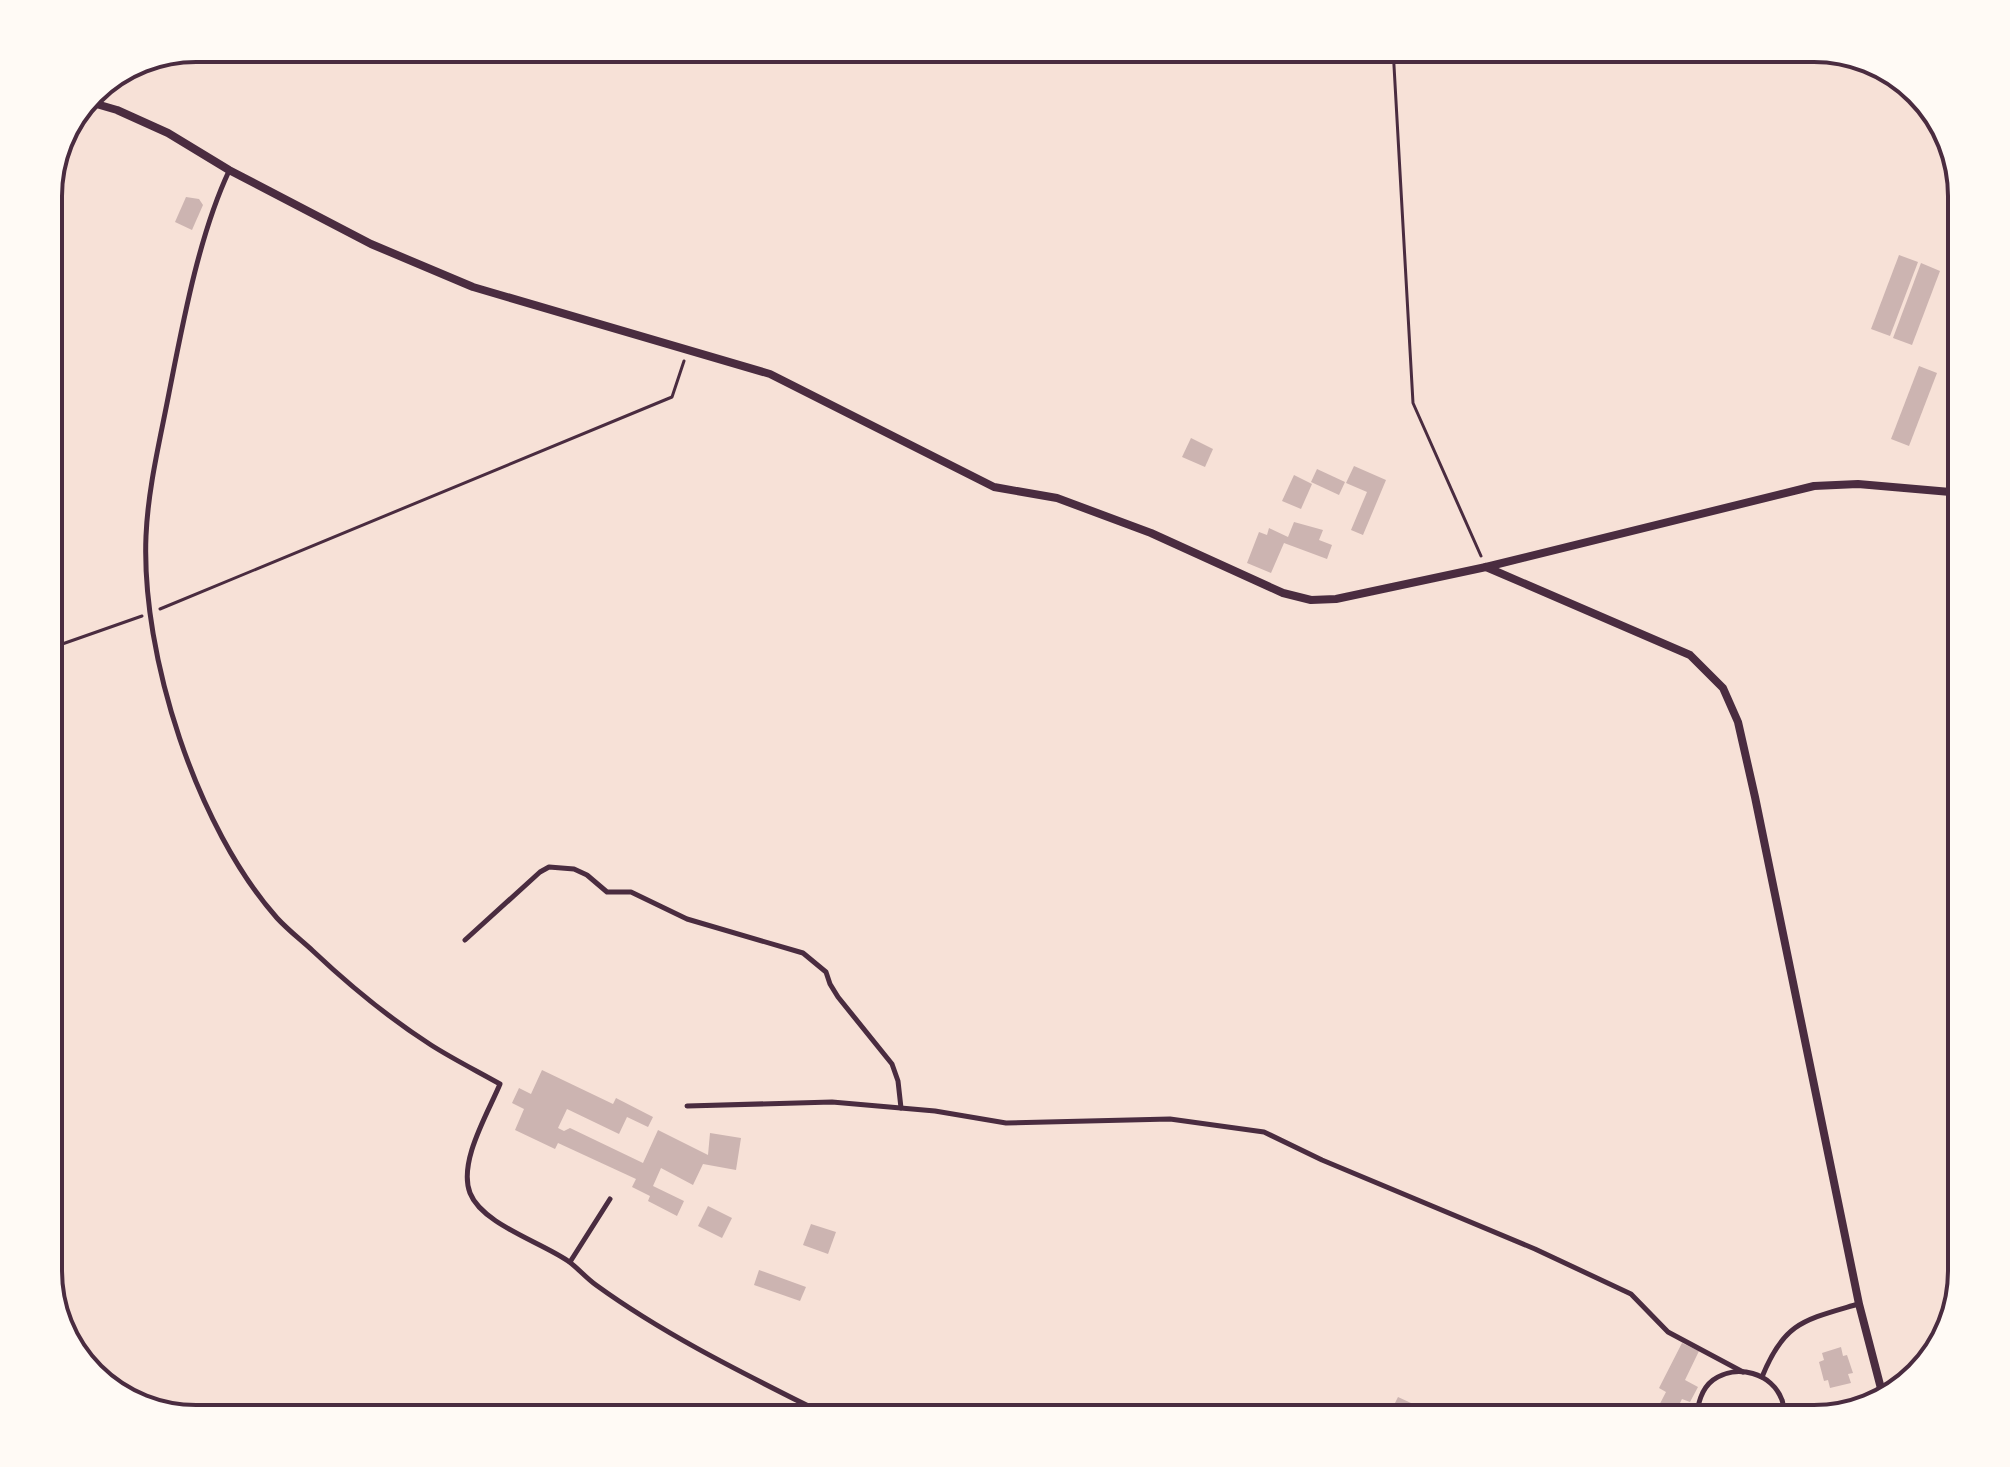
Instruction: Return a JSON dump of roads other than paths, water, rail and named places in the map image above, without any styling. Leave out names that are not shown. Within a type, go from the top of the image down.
[{"type":"street","points":[[98,105],[168,133],[229,170],[371,244],[473,287],[770,374],[994,487],[1057,498],[1151,533],[1283,593],[1311,600],[1336,599],[1486,567],[1814,486],[1858,484],[1948,492]]},
{"type":"street","points":[[1486,567],[1690,655],[1723,688],[1738,722],[1755,797],[1859,1304],[1880,1386]]},
{"type":"lane","points":[[229,170],[214,202],[178,348],[152,485],[146,535],[147,580],[160,667],[185,760],[231,854],[277,918],[343,979],[430,1044],[500,1084],[468,1160],[470,1194],[490,1217],[570,1262],[594,1283],[649,1319],[739,1371],[806,1405]]},
{"type":"lane","points":[[465,940],[540,872],[561,866],[587,875],[607,892],[631,892],[687,919],[803,953],[826,972],[838,997],[892,1064],[898,1081],[901,1108]]},
{"type":"lane","points":[[687,1106],[832,1102],[1006,1123],[1170,1119],[1264,1132],[1322,1160],[1535,1249],[1631,1294],[1668,1332],[1743,1372]]},
{"type":"lane","points":[[570,1262],[610,1199]]},
{"type":"lane","points":[[1762,1377],[1773,1349],[1789,1331],[1809,1320],[1859,1304]]},
{"type":"lane","points":[[1698,1405],[1699,1397],[1712,1380],[1731,1371],[1753,1372],[1762,1377],[1771,1383],[1782,1405]]}]
